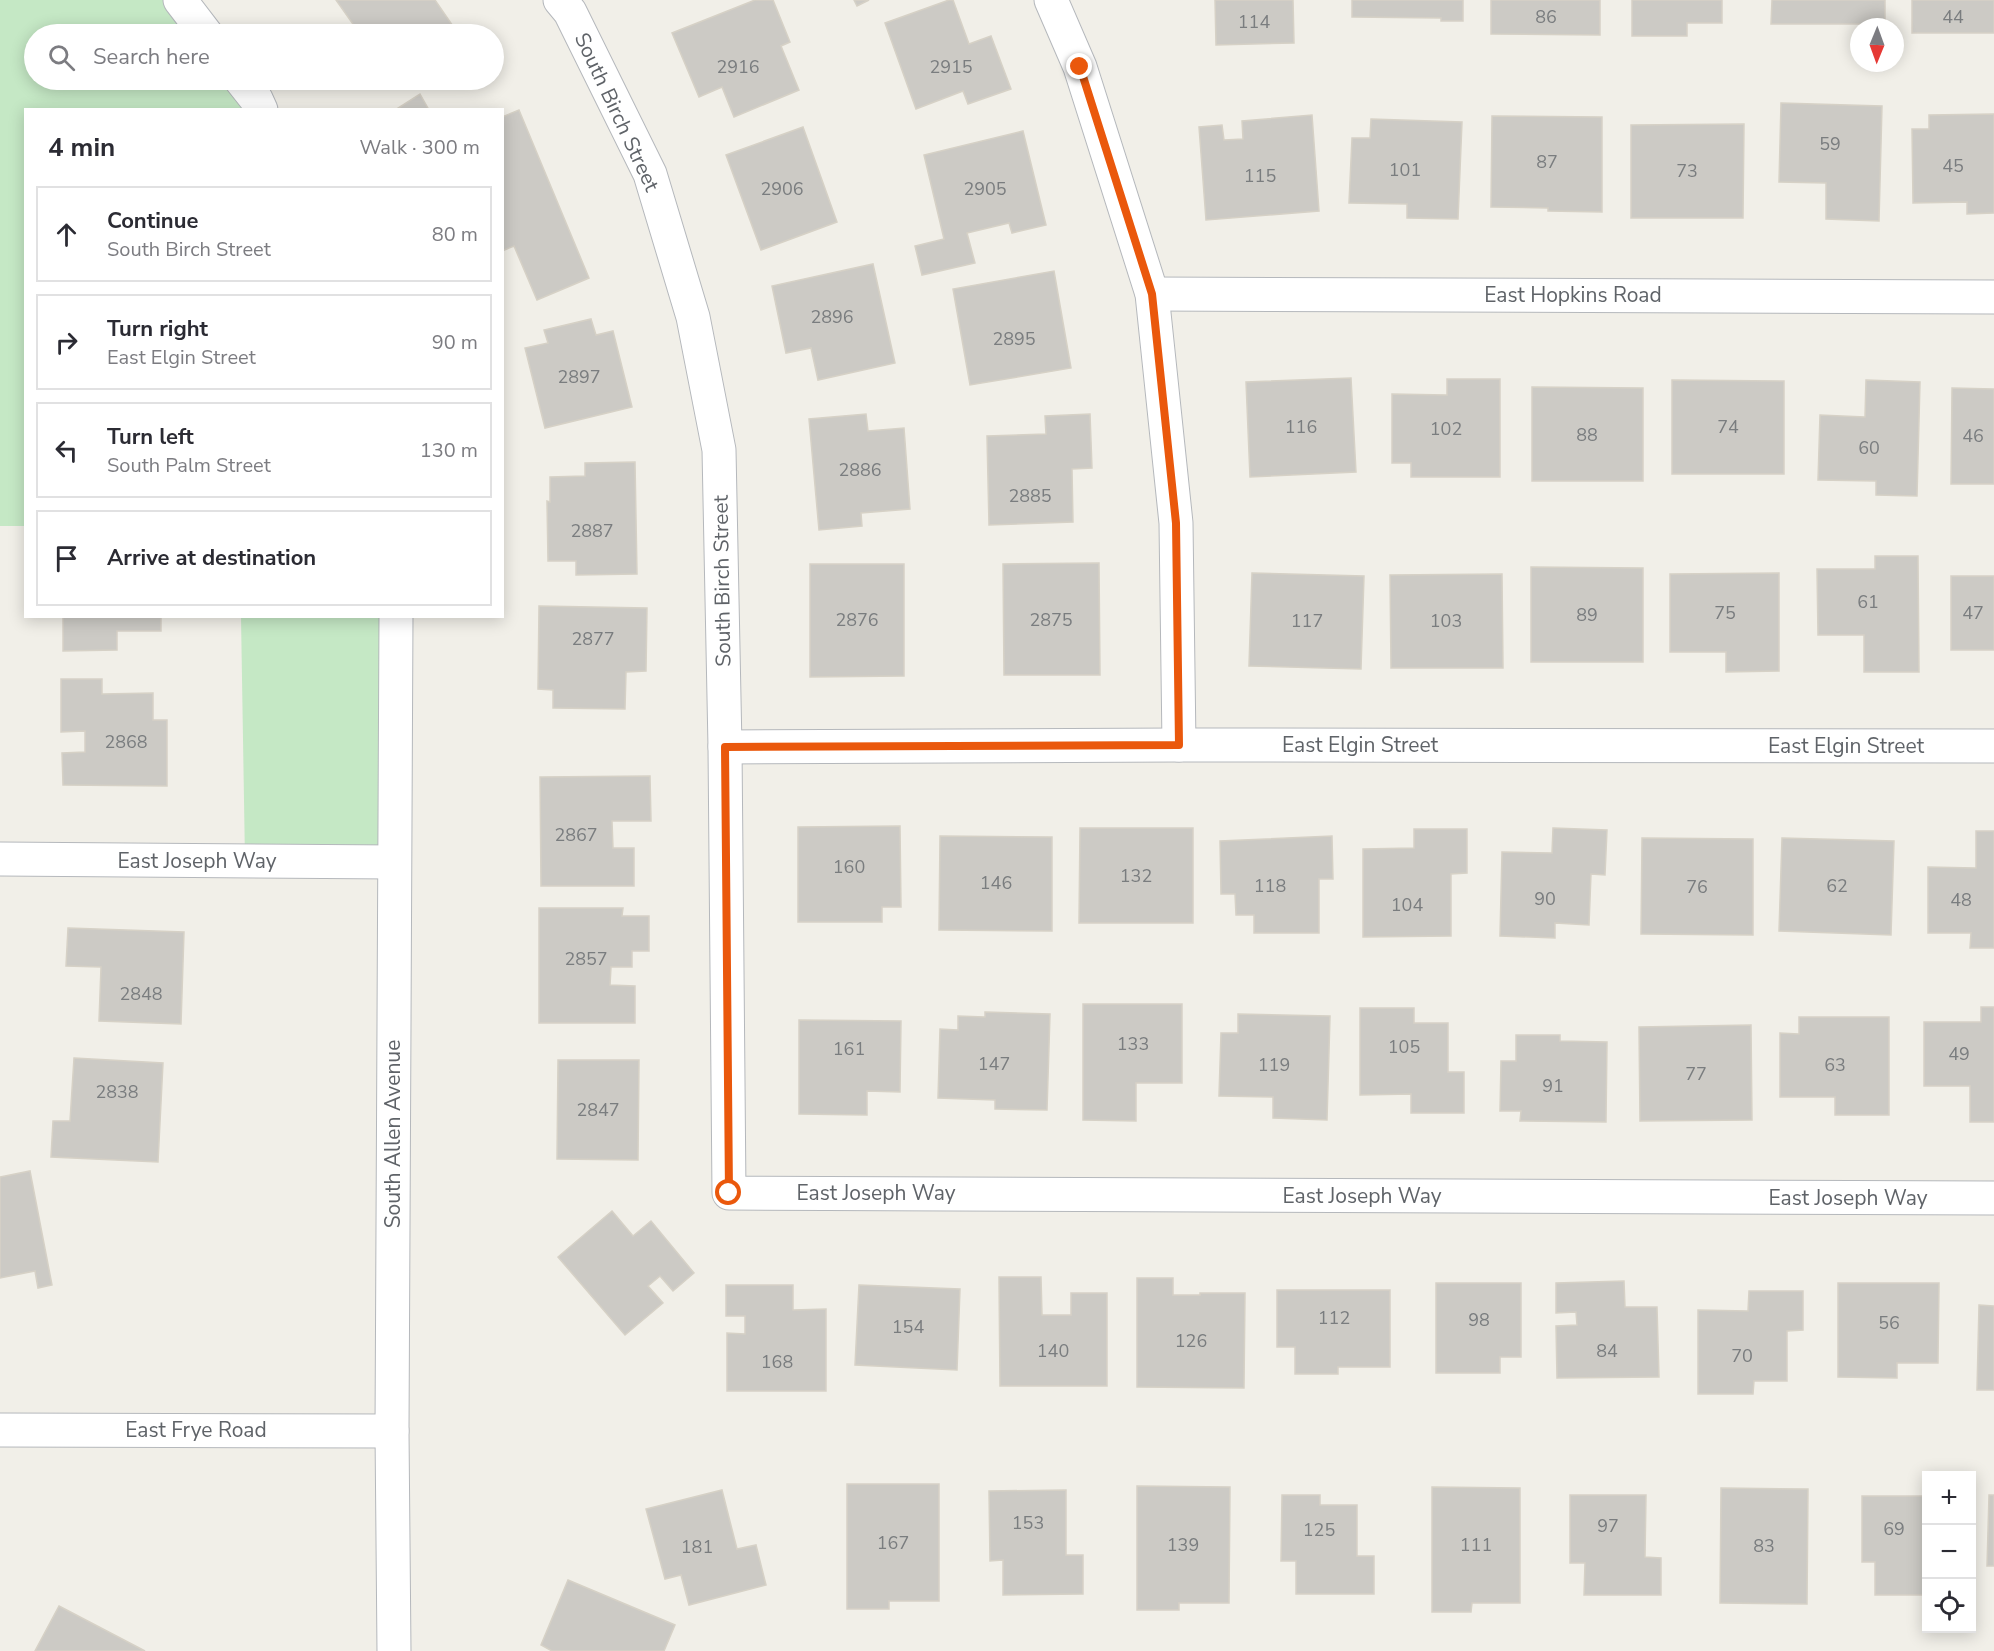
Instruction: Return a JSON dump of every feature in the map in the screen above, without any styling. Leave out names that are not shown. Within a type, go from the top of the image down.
[{"type":"street","name":"South Birch Street","points":[[560,0],[570,12],[650,174],[693,317],[719,450],[725,747],[729,1193]]},
{"type":"street","points":[[1051,0],[1080,67],[1152,294],[1176,523],[1179,745]]},
{"type":"street","points":[[184,2],[199,24]]},
{"type":"street","points":[[249,90],[260,108]]},
{"type":"street","name":"East Hopkins Road","points":[[1152,294],[1994,297]]},
{"type":"street","name":"South Allen Avenue","points":[[393,1651],[396,618]]},
{"type":"street","name":"East Elgin Street","points":[[725,747],[1179,745],[1994,747]]},
{"type":"street","name":"East Joseph Way","points":[[0,859],[394,862]]},
{"type":"street","name":"East Joseph Way","points":[[729,1193],[1994,1198]]},
{"type":"street","name":"East Frye Road","points":[[0,1430],[392,1431]]},
{"type":"green space","points":[[0,0],[180,0],[198,24],[24,24],[24,90],[248,90],[260,108],[24,108],[24,526],[0,526]]},
{"type":"green space","points":[[241,618],[396,618],[394,862],[245,861]]},
{"type":"building","points":[[336,0],[435,0],[452,24],[353,24]]},
{"type":"building","points":[[755,0],[773,0],[790,42],[781,46],[799,90],[734,117],[722,87],[699,97],[672,33]]},
{"type":"building","points":[[854,0],[869,0],[857,6]]},
{"type":"building","points":[[953,0],[969,44],[991,36],[1011,89],[968,104],[963,91],[916,109],[885,23]]},
{"type":"building","points":[[1215,0],[1293,0],[1294,43],[1216,45]]},
{"type":"building","points":[[1352,0],[1463,0],[1463,21],[1441,21],[1441,18],[1352,17]]},
{"type":"building","points":[[1491,0],[1600,0],[1600,35],[1491,34]]},
{"type":"building","points":[[1632,0],[1722,0],[1722,23],[1687,23],[1687,36],[1632,36]]},
{"type":"building","points":[[1772,0],[1885,0],[1885,18],[1850,18],[1850,24],[1771,24]]},
{"type":"building","points":[[1912,0],[1994,0],[1994,33],[1912,33]]},
{"type":"building","points":[[420,94],[428,108],[398,108]]},
{"type":"building","points":[[1781,103],[1882,106],[1879,221],[1826,219],[1826,183],[1779,182]]},
{"type":"building","points":[[519,110],[589,278],[537,300],[514,246],[504,250],[504,116]]},
{"type":"building","points":[[1994,114],[1994,213],[1967,214],[1967,202],[1913,203],[1912,129],[1929,129],[1929,115]]},
{"type":"building","points":[[1312,115],[1319,211],[1206,220],[1199,127],[1222,125],[1224,140],[1243,139],[1242,121]]},
{"type":"building","points":[[1492,116],[1602,117],[1602,212],[1491,207]]},
{"type":"building","points":[[1371,119],[1462,122],[1458,219],[1407,218],[1407,204],[1349,203],[1352,138],[1370,138]]},
{"type":"building","points":[[1744,124],[1743,218],[1631,218],[1631,125]]},
{"type":"building","points":[[803,127],[837,222],[761,250],[726,155]]},
{"type":"building","points":[[1023,131],[1046,225],[1012,233],[1009,223],[967,233],[975,263],[922,275],[915,246],[944,239],[924,155]]},
{"type":"building","points":[[873,264],[895,363],[818,380],[811,348],[786,353],[772,286]]},
{"type":"building","points":[[1054,271],[1071,368],[970,385],[953,289]]},
{"type":"building","points":[[591,319],[596,335],[613,331],[632,407],[545,428],[525,348],[548,343],[544,330]]},
{"type":"building","points":[[1351,378],[1356,472],[1250,477],[1246,382]]},
{"type":"building","points":[[1447,379],[1500,379],[1500,477],[1411,477],[1411,463],[1392,463],[1392,394],[1447,395]]},
{"type":"building","points":[[1672,380],[1784,381],[1784,474],[1672,474]]},
{"type":"building","points":[[1866,380],[1920,382],[1917,496],[1876,495],[1876,481],[1818,480],[1820,415],[1865,417]]},
{"type":"building","points":[[1532,387],[1643,388],[1643,481],[1532,481]]},
{"type":"building","points":[[1952,388],[1994,389],[1994,484],[1951,484]]},
{"type":"building","points":[[866,414],[868,431],[904,428],[910,509],[861,513],[862,526],[819,530],[809,419]]},
{"type":"building","points":[[1090,414],[1092,468],[1072,469],[1073,522],[989,525],[987,436],[1046,434],[1045,416]]},
{"type":"building","points":[[635,462],[637,574],[576,575],[576,561],[548,561],[547,501],[550,502],[550,477],[585,476],[585,463]]},
{"type":"building","points":[[1875,556],[1918,556],[1919,672],[1864,672],[1864,635],[1818,635],[1817,569],[1875,569]]},
{"type":"building","points":[[1099,563],[1100,675],[1004,675],[1003,564]]},
{"type":"building","points":[[810,564],[904,564],[904,676],[810,677]]},
{"type":"building","points":[[1531,567],[1643,568],[1643,662],[1531,662]]},
{"type":"building","points":[[1252,573],[1364,576],[1361,669],[1249,666]]},
{"type":"building","points":[[1779,573],[1779,671],[1726,672],[1726,652],[1670,652],[1670,574]]},
{"type":"building","points":[[1502,574],[1503,668],[1391,668],[1390,575]]},
{"type":"building","points":[[1951,576],[1994,576],[1994,650],[1951,650]]},
{"type":"building","points":[[539,606],[647,608],[646,671],[626,672],[625,709],[553,708],[553,690],[538,689]]},
{"type":"building","points":[[63,618],[161,618],[161,631],[117,631],[117,650],[63,651]]},
{"type":"building","points":[[61,679],[102,679],[102,694],[153,693],[153,720],[167,720],[167,786],[63,785],[62,753],[85,752],[85,731],[61,732]]},
{"type":"building","points":[[650,776],[651,821],[612,821],[613,848],[634,848],[634,886],[541,886],[540,777]]},
{"type":"building","points":[[900,826],[901,907],[882,907],[882,922],[798,922],[798,827]]},
{"type":"building","points":[[1080,828],[1193,828],[1193,923],[1079,923]]},
{"type":"building","points":[[1553,828],[1607,830],[1605,875],[1591,874],[1589,925],[1555,923],[1555,938],[1500,936],[1502,852],[1552,853]]},
{"type":"building","points":[[1414,829],[1467,829],[1467,873],[1451,874],[1451,936],[1363,937],[1363,849],[1414,848]]},
{"type":"building","points":[[1976,831],[1994,831],[1994,948],[1970,948],[1971,933],[1928,933],[1928,867],[1976,868]]},
{"type":"building","points":[[940,836],[1052,837],[1052,931],[939,930]]},
{"type":"building","points":[[1332,836],[1333,879],[1319,879],[1319,933],[1254,933],[1254,915],[1236,915],[1235,894],[1221,894],[1220,841]]},
{"type":"building","points":[[1642,838],[1753,839],[1753,935],[1641,934]]},
{"type":"building","points":[[1782,838],[1894,841],[1891,935],[1779,931]]},
{"type":"building","points":[[539,908],[623,908],[622,916],[649,916],[649,951],[632,951],[632,967],[611,967],[610,985],[635,986],[635,1023],[539,1023]]},
{"type":"building","points":[[68,928],[184,932],[181,1024],[99,1021],[101,967],[66,966]]},
{"type":"building","points":[[1083,1004],[1182,1004],[1182,1083],[1136,1083],[1136,1121],[1083,1120]]},
{"type":"building","points":[[1981,1007],[1994,1007],[1994,1122],[1970,1122],[1970,1086],[1924,1086],[1924,1022],[1981,1022]]},
{"type":"building","points":[[1360,1008],[1414,1008],[1414,1023],[1448,1023],[1448,1072],[1464,1072],[1464,1113],[1411,1113],[1411,1094],[1360,1095]]},
{"type":"building","points":[[985,1012],[1050,1014],[1047,1110],[995,1109],[995,1100],[938,1098],[940,1029],[958,1030],[958,1016],[985,1017]]},
{"type":"building","points":[[1238,1014],[1330,1016],[1327,1120],[1273,1118],[1273,1097],[1219,1096],[1221,1033],[1238,1033]]},
{"type":"building","points":[[1799,1017],[1889,1017],[1889,1115],[1835,1115],[1835,1097],[1780,1097],[1780,1033],[1799,1034]]},
{"type":"building","points":[[799,1020],[901,1021],[900,1092],[867,1091],[867,1115],[799,1114]]},
{"type":"building","points":[[1751,1025],[1752,1120],[1640,1121],[1639,1027]]},
{"type":"building","points":[[1516,1035],[1560,1035],[1560,1041],[1607,1042],[1606,1122],[1520,1121],[1521,1111],[1500,1111],[1501,1061],[1516,1061]]},
{"type":"building","points":[[74,1058],[163,1063],[158,1162],[51,1157],[53,1121],[70,1121]]},
{"type":"building","points":[[558,1060],[639,1060],[638,1160],[557,1159]]},
{"type":"building","points":[[30,1171],[52,1285],[38,1288],[35,1271],[0,1278],[0,1177]]},
{"type":"building","points":[[612,1211],[633,1236],[651,1221],[694,1273],[673,1291],[660,1276],[648,1286],[663,1303],[625,1335],[558,1257]]},
{"type":"building","points":[[999,1277],[1041,1277],[1042,1315],[1071,1315],[1071,1293],[1107,1293],[1107,1386],[1000,1386]]},
{"type":"building","points":[[1137,1278],[1173,1278],[1173,1295],[1245,1293],[1244,1388],[1137,1387]]},
{"type":"building","points":[[1624,1281],[1625,1307],[1657,1307],[1659,1377],[1557,1378],[1556,1326],[1577,1325],[1576,1312],[1556,1313],[1556,1283]]},
{"type":"building","points":[[1436,1283],[1521,1283],[1521,1357],[1500,1357],[1500,1373],[1436,1373]]},
{"type":"building","points":[[1838,1283],[1939,1283],[1938,1363],[1897,1363],[1897,1378],[1838,1377]]},
{"type":"building","points":[[726,1285],[793,1285],[793,1310],[826,1309],[826,1391],[727,1391],[727,1333],[745,1334],[745,1316],[726,1316]]},
{"type":"building","points":[[859,1285],[960,1289],[957,1370],[855,1365]]},
{"type":"building","points":[[1277,1290],[1390,1290],[1390,1367],[1338,1367],[1338,1374],[1295,1374],[1295,1347],[1277,1347]]},
{"type":"building","points":[[1749,1291],[1803,1291],[1803,1330],[1787,1331],[1787,1381],[1754,1381],[1753,1394],[1698,1394],[1698,1310],[1748,1311]]},
{"type":"building","points":[[1979,1305],[1994,1306],[1994,1390],[1977,1390]]},
{"type":"building","points":[[847,1484],[939,1484],[939,1601],[889,1601],[889,1609],[847,1609]]},
{"type":"building","points":[[1137,1486],[1230,1487],[1229,1603],[1179,1603],[1179,1610],[1137,1610]]},
{"type":"building","points":[[1432,1487],[1520,1488],[1520,1603],[1472,1603],[1471,1612],[1432,1612]]},
{"type":"building","points":[[1721,1488],[1808,1489],[1807,1604],[1720,1603]]},
{"type":"building","points":[[722,1490],[737,1549],[756,1545],[766,1585],[689,1605],[681,1575],[665,1579],[646,1509]]},
{"type":"building","points":[[1066,1490],[1066,1555],[1083,1555],[1083,1594],[1003,1595],[1003,1560],[990,1561],[989,1491]]},
{"type":"building","points":[[1282,1495],[1320,1495],[1320,1505],[1357,1505],[1357,1556],[1374,1556],[1374,1594],[1296,1594],[1296,1561],[1281,1561]]},
{"type":"building","points":[[1570,1495],[1646,1495],[1645,1557],[1661,1558],[1661,1595],[1584,1595],[1585,1563],[1570,1563]]},
{"type":"building","points":[[1989,1495],[1994,1495],[1994,1566],[1987,1566]]},
{"type":"building","points":[[1862,1496],[1922,1496],[1922,1595],[1875,1595],[1875,1562],[1862,1562]]},
{"type":"building","points":[[568,1580],[675,1625],[664,1651],[552,1651],[541,1645]]},
{"type":"building","points":[[59,1606],[145,1651],[35,1651]]},
{"type":"route","points":[[729,1193],[725,747],[1179,745],[1176,523],[1152,294],[1080,67]]}]
